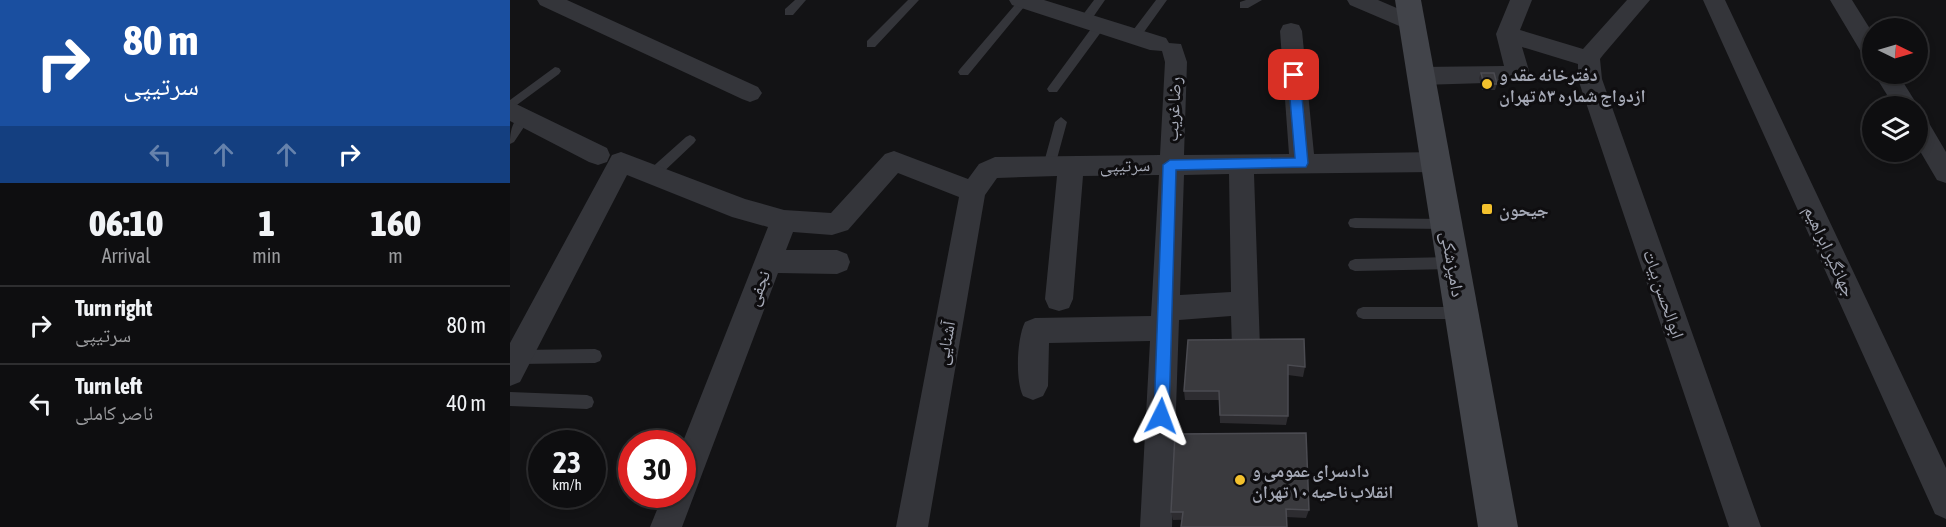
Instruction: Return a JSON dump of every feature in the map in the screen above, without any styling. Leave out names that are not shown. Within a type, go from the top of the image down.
[{"type":"main road","name":"دامپزشکی","points":[[1410,12],[1497,527]]},
{"type":"street","points":[[548,0],[750,93]]},
{"type":"street","points":[[1358,0],[1410,12]]},
{"type":"street","points":[[1421,76],[1518,74],[1507,34],[1521,0]]},
{"type":"street","points":[[1507,34],[1589,59],[1595,48],[1639,0]]},
{"type":"street","name":"جهانگیر ابراهیم","points":[[1714,0],[1946,503]]},
{"type":"street","points":[[1841,0],[1862,35]]},
{"type":"street","points":[[1029,2],[1135,36]]},
{"type":"street","points":[[1291,31],[1302,163]]},
{"type":"street","name":"رضا غریب","points":[[1135,36],[1165,47],[1176,62],[1155,527]]},
{"type":"street","name":"ابوالحسن بیات","points":[[1589,59],[1590,79],[1745,527]]},
{"type":"street","points":[[515,111],[609,158],[741,209],[784,221],[832,224],[839,222],[894,161],[973,192]]},
{"type":"street","points":[[1928,143],[1946,173]]},
{"type":"street","points":[[514,364],[609,158]]},
{"type":"street","name":"سرتیپی","points":[[995,166],[1436,162]]},
{"type":"street","points":[[1241,164],[1246,348]]},
{"type":"street","name":"آشنایی","points":[[912,527],[973,192],[988,171],[995,166]]},
{"type":"street","points":[[1059,299],[1060,166]]},
{"type":"street","name":"نجفی","points":[[696,449],[784,221]]},
{"type":"street","points":[[768,261],[837,262]]},
{"type":"street","points":[[1033,386],[1035,331],[1056,331],[1166,318],[1244,303]]},
{"type":"street","points":[[666,527],[674,508]]},
{"type":"lane","points":[[789,12],[801,0]]},
{"type":"lane","points":[[871,44],[914,0]]},
{"type":"lane","points":[[1053,89],[1092,23],[1100,0]]},
{"type":"lane","points":[[1135,36],[1162,0]]},
{"type":"lane","points":[[1244,5],[1257,0]]},
{"type":"lane","points":[[964,72],[1029,2]]},
{"type":"lane","points":[[510,139],[515,111],[555,71]]},
{"type":"lane","points":[[1060,166],[1061,122]]},
{"type":"lane","points":[[653,174],[690,140]]},
{"type":"lane","points":[[1355,223],[1446,224]]},
{"type":"lane","points":[[1355,265],[1453,263]]},
{"type":"lane","points":[[1363,313],[1461,313]]},
{"type":"lane","points":[[514,364],[595,356]]},
{"type":"lane","points":[[510,399],[587,402]]},
{"type":"building","points":[[1481,73],[1494,73],[1497,84],[1484,84]]},
{"type":"building","points":[[1304,339],[1305,367],[1288,365],[1288,416],[1220,415],[1219,391],[1184,391],[1188,340]]},
{"type":"building","name":"دادسرای عمومی و انقلاب ناحیه ۱۰ تهران","points":[[1306,433],[1309,510],[1286,509],[1287,527],[1181,527],[1183,512],[1171,512],[1175,434]]},
{"type":"place","name":"دفترخانه عقد و ازدواج شماره ۵۳ تهران","points":[[1487,84]]},
{"type":"place","name":"جیحون","points":[[1487,209]]},
{"type":"place","name":"دادسرای عمومی و انقلاب ناحیه ۱۰ تهران","points":[[1240,480]]},
{"type":"route","points":[[1161,416],[1166,328],[1170,165],[1302,163],[1294,75]]}]
